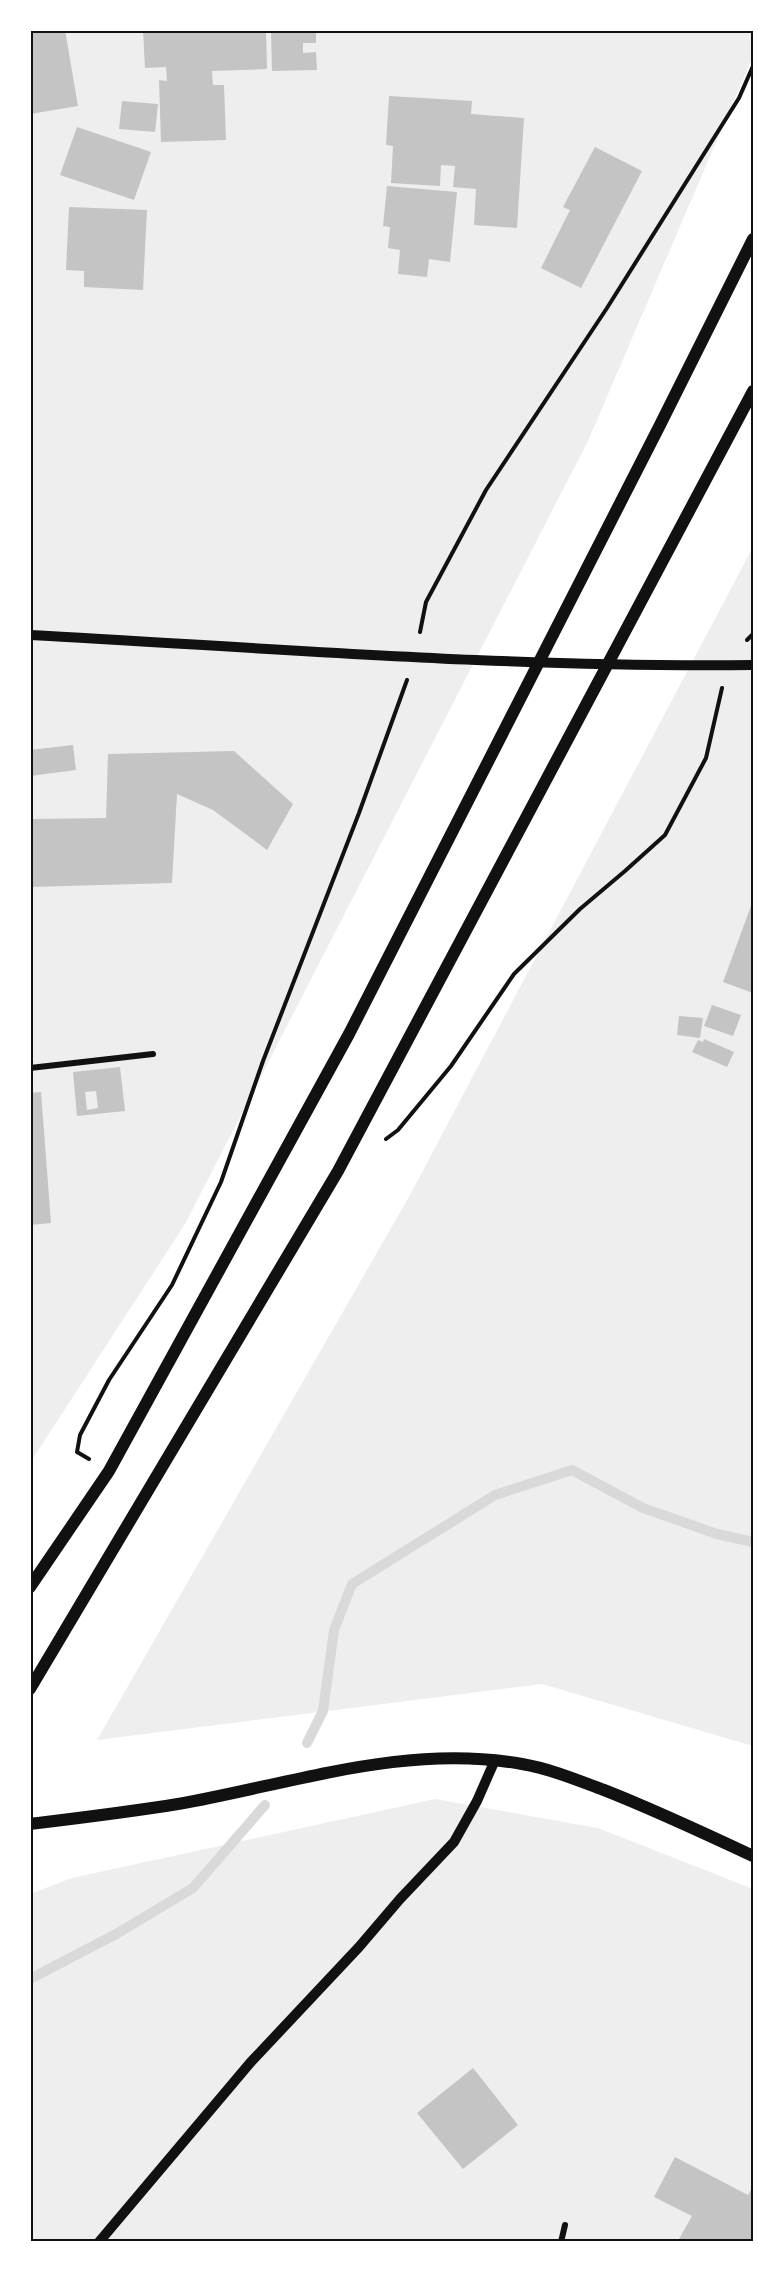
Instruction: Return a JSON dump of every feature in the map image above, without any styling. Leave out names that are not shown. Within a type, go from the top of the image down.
[{"type":"main road","points":[[30,1587],[109,1471],[349,1034],[753,239]]},
{"type":"main road","points":[[30,1689],[338,1171],[753,391]]},
{"type":"main road","points":[[30,1824],[178,1804],[367,1765],[409,1760],[495,1760],[547,1769],[572,1778],[635,1803],[753,1856]]},
{"type":"street","points":[[30,635],[439,658],[683,666],[753,665]]},
{"type":"street","points":[[30,1068],[153,1054]]},
{"type":"street","points":[[99,2242],[250,2063],[454,1842],[473,1810],[495,1760]]},
{"type":"street","points":[[561,2242],[565,2225]]},
{"type":"path","points":[[109,1471],[77,1452],[80,1435],[109,1380],[172,1285],[221,1182],[262,1061],[359,813],[416,656],[426,602],[486,490],[607,308],[739,98],[753,66]]},
{"type":"path","points":[[381,1142],[398,1130],[451,1066],[514,974],[580,909],[665,835],[706,758],[726,665],[753,634]]},
{"type":"shaded area","points":[[30,30],[753,30],[753,56],[588,441],[185,1224],[30,1463]]},
{"type":"shaded area","points":[[753,547],[753,1746],[542,1684],[97,1740],[410,1195]]},
{"type":"shaded area","points":[[435,1799],[598,1828],[753,1889],[753,2242],[30,2242],[30,1894],[72,1878]]},
{"type":"building","points":[[30,30],[65,30],[78,106],[30,114]]},
{"type":"building","points":[[143,30],[266,30],[267,69],[212,71],[213,85],[224,85],[226,140],[161,142],[159,80],[167,81],[166,67],[145,68]]},
{"type":"building","points":[[271,30],[316,30],[316,43],[303,43],[303,53],[316,52],[317,70],[272,71]]},
{"type":"building","points":[[389,96],[472,101],[471,114],[524,118],[517,228],[474,225],[476,189],[453,187],[455,166],[441,165],[440,186],[391,183],[393,146],[386,145]]},
{"type":"building","points":[[122,101],[158,104],[155,132],[119,129]]},
{"type":"building","points":[[77,127],[151,152],[134,200],[60,175]]},
{"type":"building","points":[[595,147],[642,171],[581,288],[541,268],[570,210],[563,207]]},
{"type":"building","points":[[387,186],[457,192],[450,262],[429,259],[427,277],[398,274],[400,250],[388,248],[390,227],[383,226]]},
{"type":"building","points":[[69,207],[147,210],[143,290],[84,287],[84,271],[66,270]]},
{"type":"building","points":[[73,745],[76,770],[30,776],[30,750]]},
{"type":"building","points":[[234,751],[293,804],[267,850],[213,810],[177,794],[172,883],[31,887],[33,819],[106,818],[108,754]]},
{"type":"building","points":[[751,906],[753,907],[753,993],[723,982]]},
{"type":"building","points":[[712,1005],[741,1015],[733,1036],[704,1026]]},
{"type":"building","points":[[679,1016],[703,1018],[700,1038],[677,1035]]},
{"type":"building","points":[[704,1039],[734,1052],[727,1067],[692,1052],[698,1040],[703,1042]]},
{"type":"building","points":[[120,1067],[125,1111],[77,1116],[73,1072]],"holes":[[[96,1091],[98,1108],[87,1110],[85,1092]]]},
{"type":"building","points":[[41,1092],[51,1223],[30,1225],[30,1093]]},
{"type":"building","points":[[473,2068],[518,2125],[463,2169],[417,2113]]},
{"type":"building","points":[[675,2157],[748,2195],[753,2186],[753,2242],[684,2242],[679,2239],[692,2216],[654,2197]]},
{"type":"waterway","points":[[307,1743],[323,1711],[334,1630],[352,1584],[495,1495],[572,1470],[643,1508],[717,1534],[753,1542]]},
{"type":"waterway","points":[[30,1979],[118,1933],[193,1888],[265,1805]]}]
